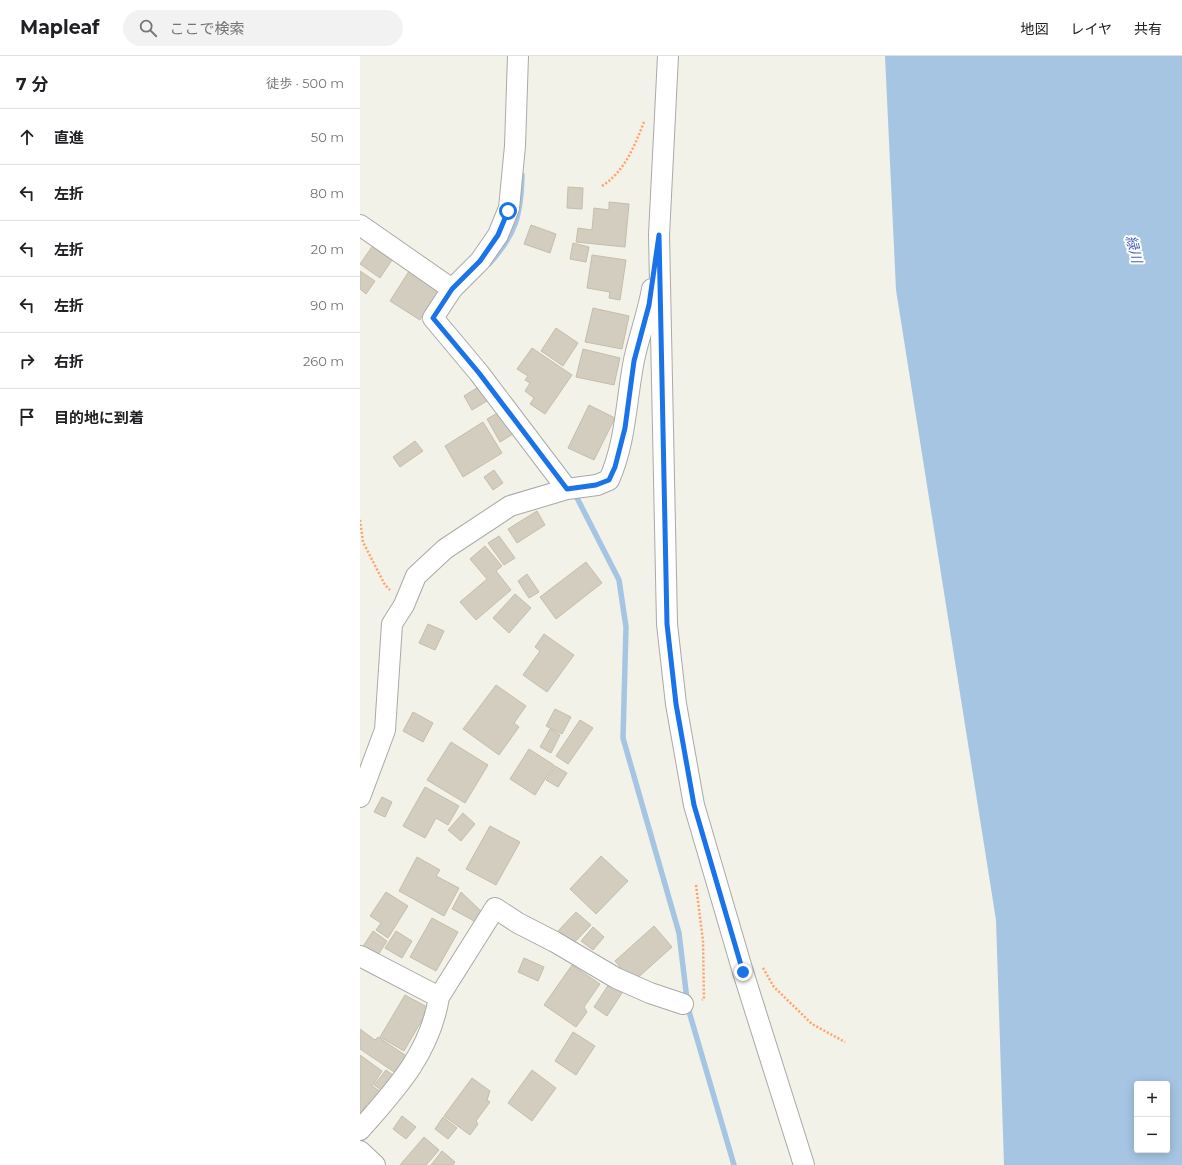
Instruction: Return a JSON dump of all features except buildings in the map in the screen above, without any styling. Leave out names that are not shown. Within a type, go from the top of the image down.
[{"type":"street","points":[[518,56],[515,146],[516,214],[498,235],[480,261],[452,289],[433,318],[485,368],[573,488]]},
{"type":"street","points":[[668,56],[659,235],[667,624],[676,704],[694,805],[743,972],[804,1165]]},
{"type":"street","points":[[360,225],[452,289]]},
{"type":"street","points":[[360,797],[385,730],[392,624],[404,605],[416,576],[445,549],[510,506],[573,488],[596,485],[609,480],[615,467],[625,428],[634,361],[649,305],[659,235]]},
{"type":"street","points":[[360,1130],[393,1093],[423,1049],[436,1015],[439,997],[495,908],[518,923],[555,942],[616,978],[650,993],[691,1002]]},
{"type":"street","points":[[360,956],[439,997]]},
{"type":"street","points":[[360,1151],[375,1165]]},
{"type":"path","points":[[602,186],[614,178],[630,155],[646,117]]},
{"type":"path","points":[[360,520],[363,542],[385,585],[404,605]]},
{"type":"path","points":[[691,1002],[704,999],[703,941],[695,881]]},
{"type":"path","points":[[763,967],[774,987],[812,1024],[844,1042]]},
{"type":"water","name":"緑川","points":[[885,56],[1182,56],[1182,1165],[1004,1165],[996,920],[896,290]]},
{"type":"waterway","points":[[489,264],[505,243],[515,223],[520,202],[522,175]]},
{"type":"waterway","points":[[574,492],[619,580],[626,627],[623,738],[679,933],[688,1008],[734,1165]]},
{"type":"route","points":[[508,211],[498,235],[480,261],[452,289],[433,318],[479,373],[567,489],[596,485],[609,480],[615,467],[625,428],[634,361],[649,305],[659,235],[667,624],[676,704],[694,805],[743,972]]}]
